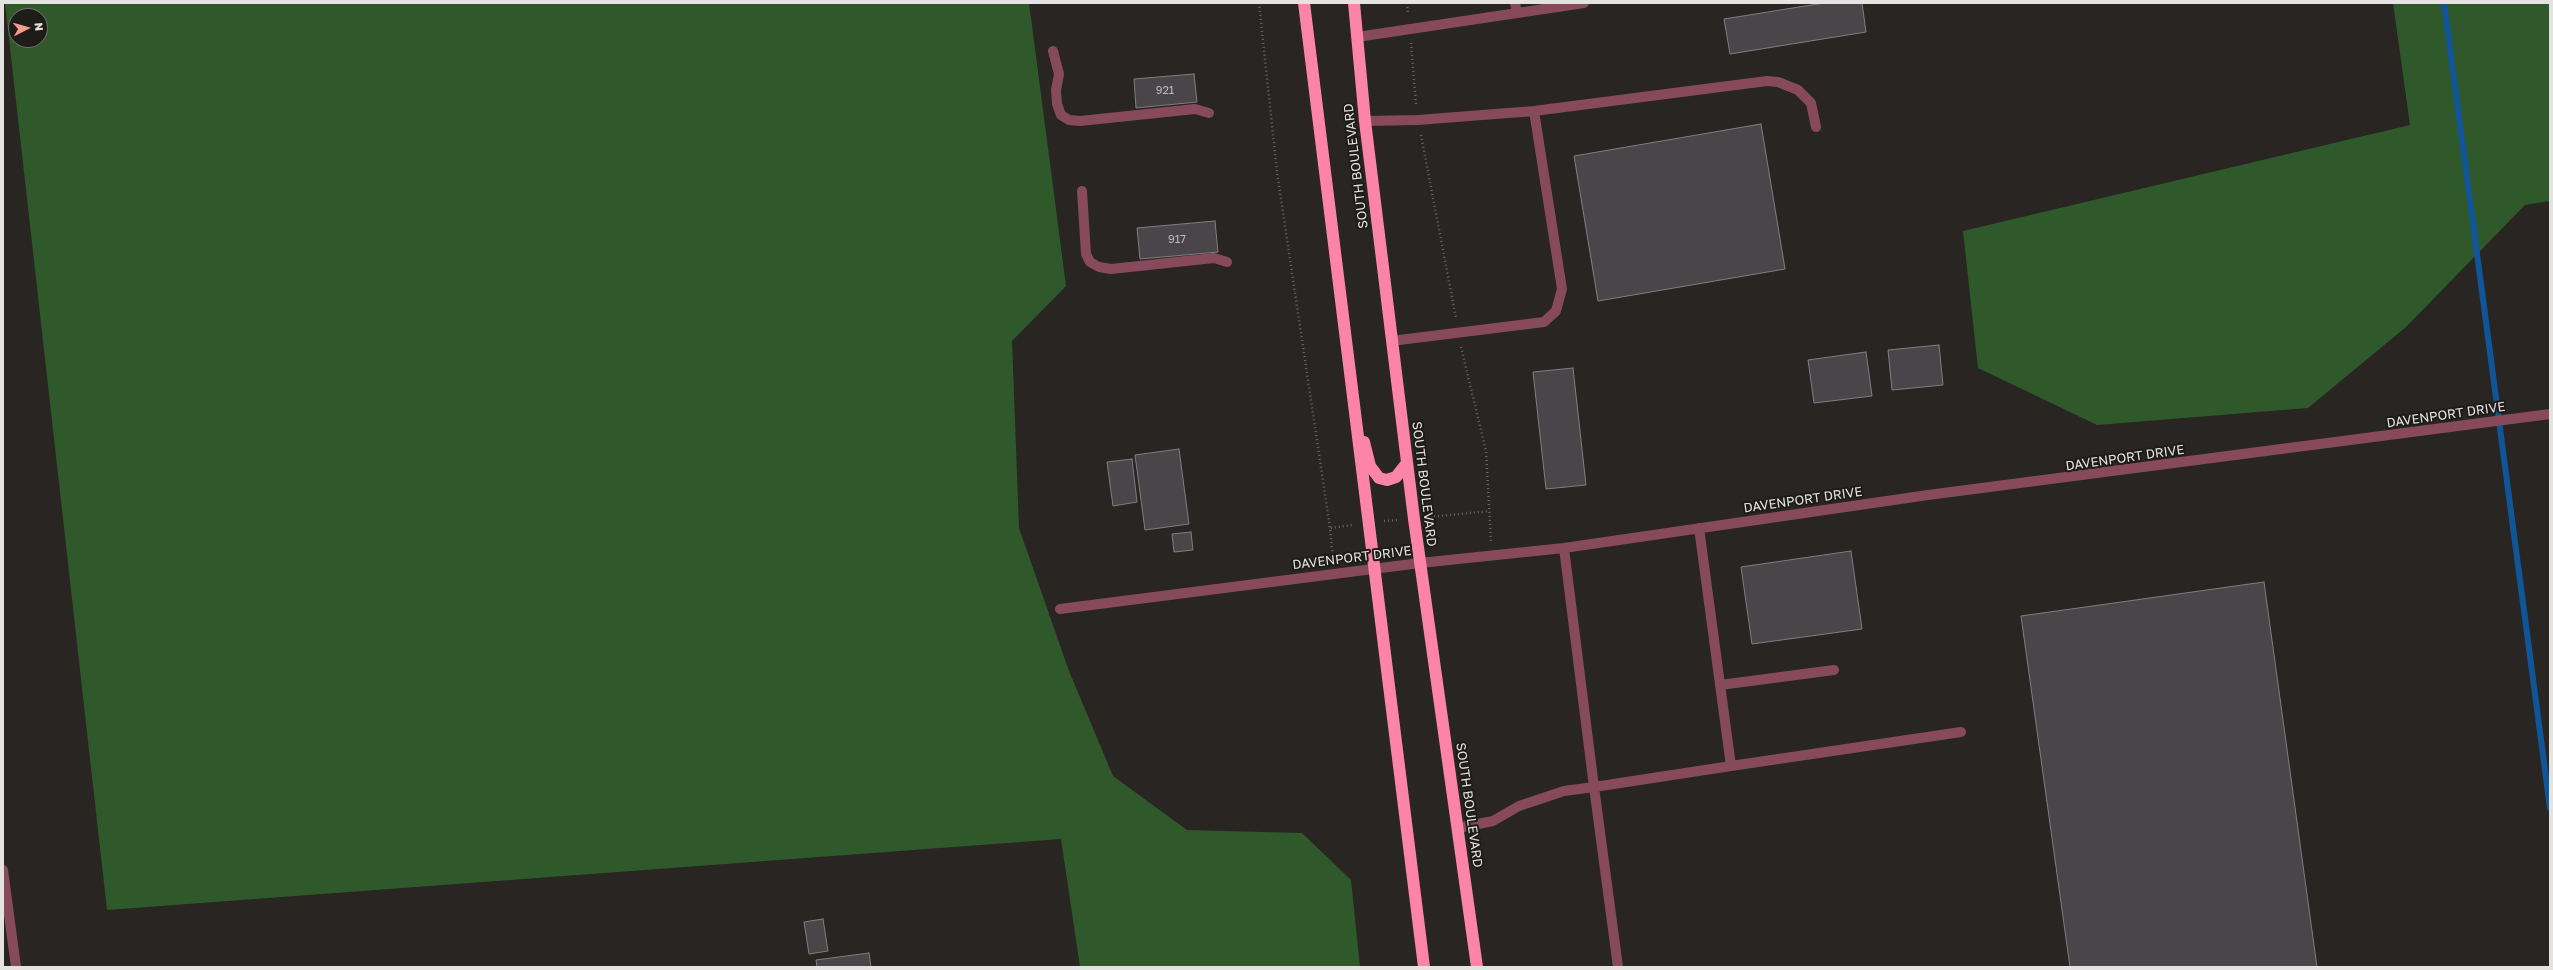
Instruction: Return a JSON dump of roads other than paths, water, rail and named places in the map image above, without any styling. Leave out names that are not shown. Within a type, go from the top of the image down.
[{"type":"highway","points":[[1304,3],[1424,967]]},
{"type":"highway","name":"SOUTH BOULEVARD","points":[[1354,3],[1365,121],[1391,341],[1420,563],[1477,967]]},
{"type":"highway","points":[[1350,381],[1370,466],[1379,478],[1387,480],[1396,477],[1407,463]]},
{"type":"street","points":[[1357,37],[1410,29],[1516,8],[1584,3]]},
{"type":"street","points":[[1053,51],[1059,74],[1056,90],[1056,104],[1061,115],[1069,120],[1080,121],[1195,109],[1209,113]]},
{"type":"street","points":[[1365,121],[1418,120],[1534,111],[1767,81],[1778,82],[1798,90],[1811,103],[1816,127]]},
{"type":"street","points":[[1391,341],[1458,331],[1544,322],[1556,311],[1562,289],[1534,111]]},
{"type":"street","points":[[1082,190],[1086,254],[1090,262],[1099,267],[1111,269],[1214,258],[1227,262]]},
{"type":"street","name":"DAVENPORT DRIVE","points":[[1060,609],[1420,563],[1564,548],[1928,495],[2550,414]]},
{"type":"street","points":[[1699,528],[1731,766]]},
{"type":"street","points":[[1564,548],[1618,967]]},
{"type":"street","points":[[1720,685],[1834,670]]},
{"type":"street","points":[[1458,828],[1493,821],[1519,806],[1564,791],[1961,732]]},
{"type":"street","points":[[3,870],[16,967]]},
{"type":"waterway","points":[[2444,3],[2550,808]]}]
